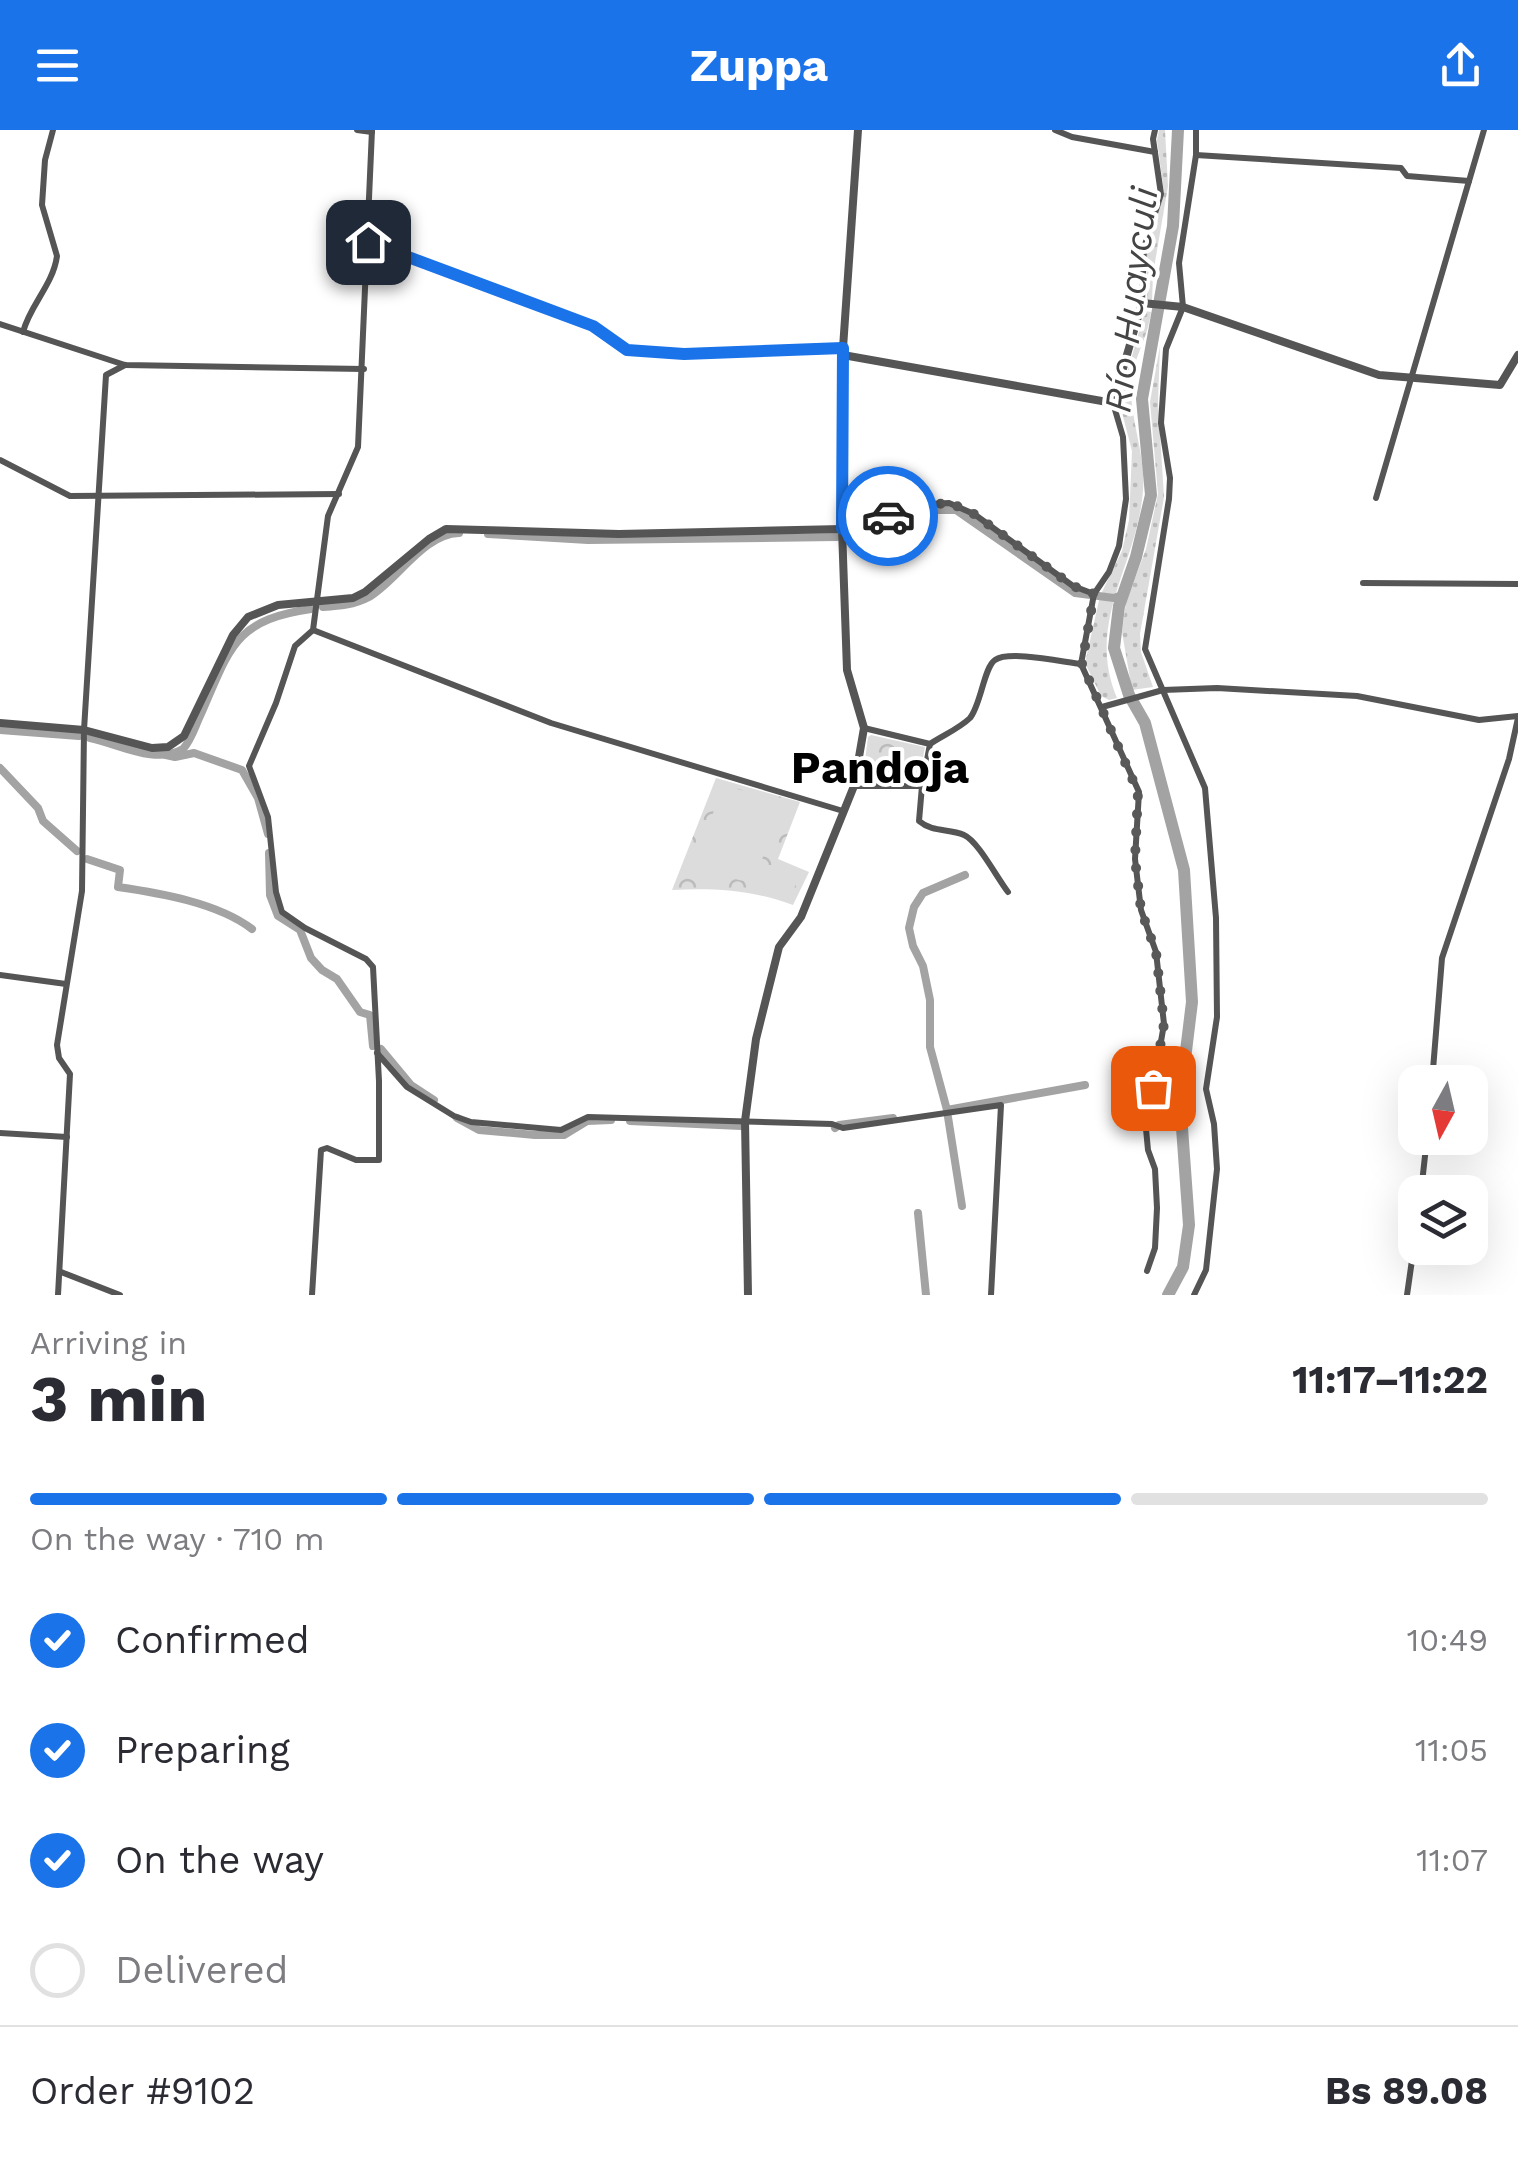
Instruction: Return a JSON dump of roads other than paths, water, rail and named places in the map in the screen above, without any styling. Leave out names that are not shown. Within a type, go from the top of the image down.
[{"type":"street","points":[[23,332],[28,313],[39,300],[57,256],[42,205],[52,130]]},
{"type":"street","points":[[312,1295],[321,1150],[327,1148],[356,1160],[379,1160],[372,966],[282,912],[276,892],[268,817],[249,766],[295,646],[313,630],[328,516],[358,447],[372,131],[357,130]]},
{"type":"street","points":[[748,1295],[745,1121],[756,1040],[779,947],[801,917],[854,786],[864,728],[847,670],[842,529],[843,352],[858,130]]},
{"type":"street","points":[[1054,130],[1072,137],[1155,152]]},
{"type":"street","points":[[1147,1271],[1155,1248],[1157,1208],[1155,1169],[1148,1150],[1144,1108],[1153,1088],[1164,1024],[1156,952],[1141,910],[1135,859],[1138,792],[1082,664],[1094,594],[1109,572],[1119,546],[1126,498],[1123,437],[1112,403],[1146,304],[1144,248],[1161,194],[1156,130]]},
{"type":"street","points":[[1194,1295],[1206,1270],[1217,1169],[1214,1124],[1206,1089],[1217,1017],[1216,918],[1205,788],[1145,649],[1169,499],[1162,422],[1166,348],[1179,307],[1179,263],[1196,155],[1196,130]]},
{"type":"street","points":[[1376,498],[1484,130]]},
{"type":"street","points":[[1196,155],[1402,168],[1407,176],[1468,182]]},
{"type":"street","points":[[368,242],[593,326],[627,350],[684,354],[843,352],[1112,403]]},
{"type":"street","points":[[1146,304],[1179,307],[1355,368],[1410,378],[1500,385],[1518,355]]},
{"type":"street","points":[[0,324],[125,365],[364,369]]},
{"type":"street","points":[[58,1295],[70,1074],[59,1058],[57,1045],[82,890],[84,730],[106,375],[125,365]]},
{"type":"street","points":[[0,460],[70,496],[340,494]]},
{"type":"street","points":[[0,723],[84,730],[152,748],[176,743],[184,736],[234,635],[248,618],[278,606],[352,598],[366,592],[446,529],[619,534],[842,529],[948,502],[974,514],[1073,586],[1094,594]]},
{"type":"street","points":[[1362,583],[1518,584]]},
{"type":"street","points":[[313,630],[551,723],[844,811]]},
{"type":"street","points":[[1008,892],[974,841],[963,834],[930,830],[919,822],[930,744],[971,717],[985,687],[990,664],[996,658],[1082,664]]},
{"type":"street","points":[[1102,707],[1163,690],[1217,688],[1350,695],[1468,718],[1518,717],[1514,761],[1442,958],[1433,1065]]},
{"type":"street","points":[[864,728],[930,744]]},
{"type":"street","points":[[854,786],[922,786]]},
{"type":"street","points":[[0,975],[66,984]]},
{"type":"street","points":[[377,1053],[407,1087],[454,1116],[471,1122],[562,1130],[588,1117],[832,1124],[842,1128],[1002,1105],[991,1295]]},
{"type":"street","points":[[0,1133],[67,1137]]},
{"type":"street","points":[[1407,1295],[1411,1265]]},
{"type":"street","points":[[61,1272],[120,1295]]},
{"type":"waterway","name":"Río Huayculi","points":[[1168,1295],[1183,1267],[1189,1225],[1180,1100],[1192,1002],[1184,870],[1145,723],[1129,695],[1114,648],[1119,606],[1151,495],[1142,399],[1173,226],[1178,130]]},
{"type":"waterway","points":[[848,534],[933,510],[956,510],[1075,593],[1114,598],[1122,595]]},
{"type":"waterway","points":[[323,607],[369,597],[422,549],[446,535],[459,533]]},
{"type":"waterway","points":[[488,534],[588,540],[837,537]]},
{"type":"waterway","points":[[90,738],[149,754],[183,749],[238,641],[265,621],[311,609]]},
{"type":"waterway","points":[[0,730],[79,736]]},
{"type":"waterway","points":[[166,755],[194,753],[242,770],[258,798],[268,834]]},
{"type":"waterway","points":[[0,768],[38,808],[43,821],[77,851]]},
{"type":"waterway","points":[[269,853],[270,895],[278,916],[300,930],[311,958],[337,979],[360,1012],[370,1015],[373,1046]]},
{"type":"waterway","points":[[87,859],[120,870],[118,887],[206,906],[252,929]]},
{"type":"waterway","points":[[947,1110],[930,1047],[930,1000],[923,966],[909,928],[914,907],[923,893],[965,875]]},
{"type":"waterway","points":[[381,1049],[411,1085],[434,1100]]},
{"type":"waterway","points":[[947,1110],[1085,1085]]},
{"type":"waterway","points":[[948,1117],[962,1206]]},
{"type":"waterway","points":[[457,1118],[479,1130],[535,1135],[564,1135],[587,1121],[611,1120]]},
{"type":"waterway","points":[[835,1128],[893,1118]]},
{"type":"waterway","points":[[630,1121],[741,1126]]},
{"type":"waterway","points":[[918,1213],[926,1295]]},
{"type":"district","name":"Pandoja","points":[[880,767]]}]
